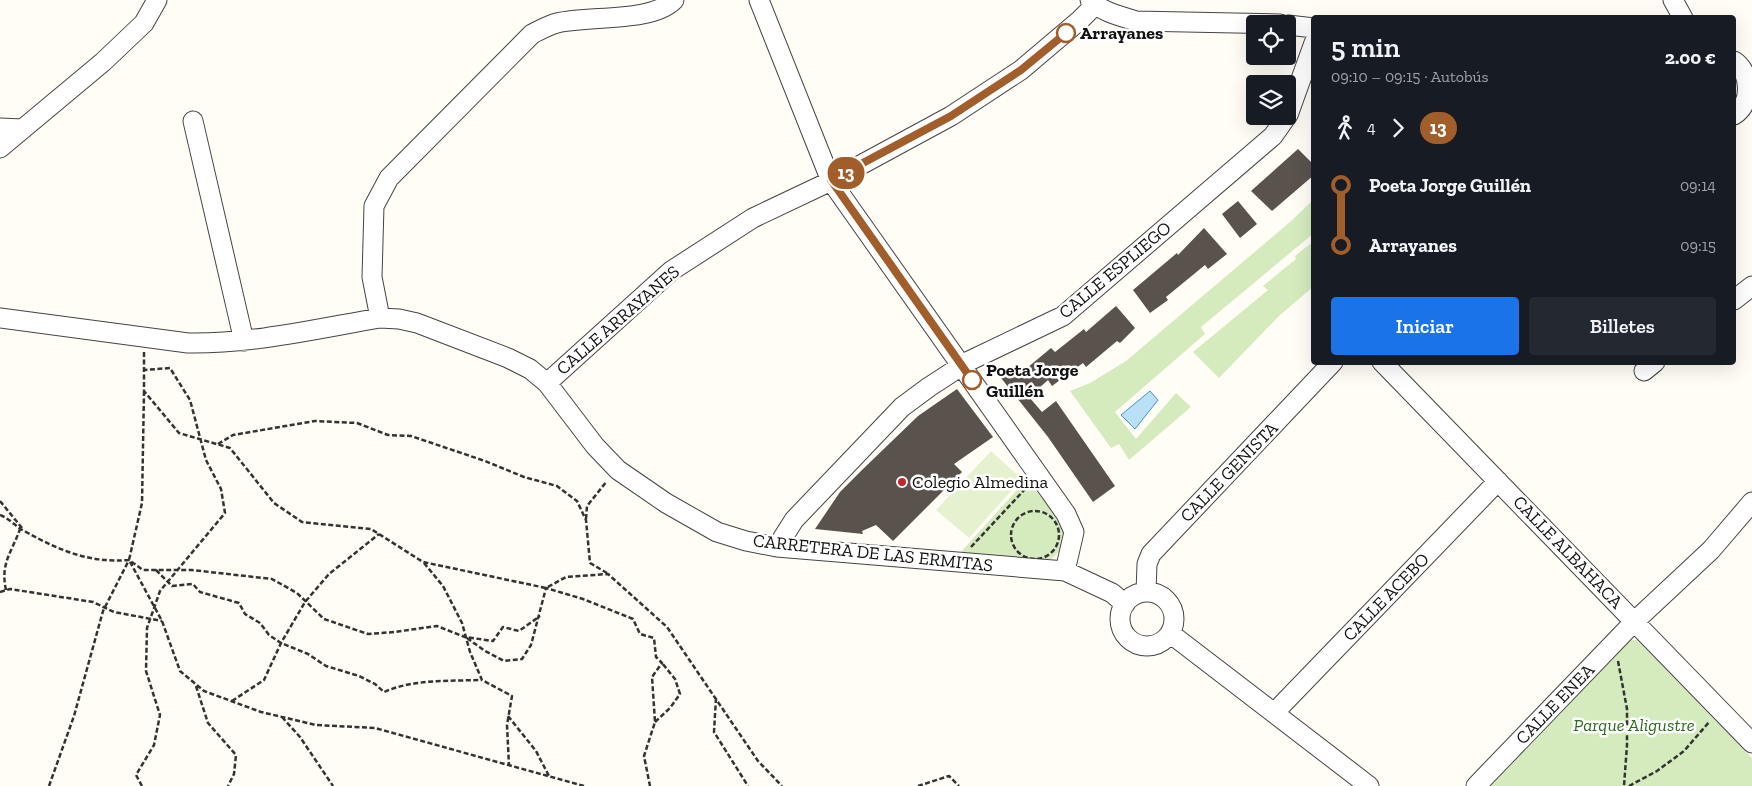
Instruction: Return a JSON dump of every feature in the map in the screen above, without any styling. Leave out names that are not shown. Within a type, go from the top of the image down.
[{"type":"street","points":[[0,148],[103,62],[144,23],[157,0]]},
{"type":"street","points":[[380,318],[372,277],[374,206],[389,178],[532,34],[557,23],[646,14],[670,4],[674,0]]},
{"type":"street","points":[[759,0],[831,180],[1066,514],[1074,532],[1064,571]]},
{"type":"street","points":[[1673,0],[1680,15]]},
{"type":"street","points":[[1093,3],[1114,15],[1136,21],[1246,23]]},
{"type":"street","name":"CALLE ARRAYANES","points":[[547,383],[671,271],[753,218],[831,180],[951,116],[1021,70],[1080,20],[1093,3]]},
{"type":"street","points":[[1296,26],[1311,28]]},
{"type":"street","name":"CALLE ESPLIEGO","points":[[1296,92],[1311,51]]},
{"type":"street","points":[[1736,62],[1750,73],[1751,82],[1751,100],[1736,114]]},
{"type":"street","points":[[193,121],[244,341]]},
{"type":"street","name":"CALLE ESPLIEGO","points":[[777,547],[794,520],[888,421],[929,386],[962,365],[1063,316],[1273,136],[1281,125]]},
{"type":"street","points":[[0,128],[23,129]]},
{"type":"street","points":[[1736,298],[1752,286]]},
{"type":"street","name":"CARRETERA DE LAS ERMITAS","points":[[0,318],[188,343],[244,341],[380,318],[399,319],[417,323],[508,358],[530,369],[547,383],[595,446],[616,468],[666,503],[717,532],[746,541],[777,547],[1064,571],[1112,593],[1124,604]]},
{"type":"street","name":"CALLE GENISTA","points":[[1146,592],[1147,564],[1151,554],[1330,365]]},
{"type":"street","name":"CALLE ALBAHACA","points":[[1385,365],[1752,743]]},
{"type":"street","name":"CALLE ACEBO","points":[[1274,713],[1498,481]]},
{"type":"street","name":"CALLE ENEA","points":[[1476,786],[1635,621],[1711,550],[1752,502]]},
{"type":"street","points":[[1146,592],[1162,596],[1173,609],[1175,618],[1170,634],[1157,645],[1149,646],[1132,642],[1126,636],[1120,620],[1124,604],[1138,593],[1146,592]]},
{"type":"street","points":[[1170,634],[1369,786]]},
{"type":"path","points":[[49,786],[74,716],[105,607],[129,560],[142,503],[144,337]]},
{"type":"path","points":[[142,786],[136,774],[154,745],[160,715],[146,671],[147,628],[160,591],[225,513],[221,489],[206,460],[190,400],[170,368],[144,370]]},
{"type":"path","points":[[144,391],[179,433],[230,448],[274,503],[302,522],[370,529],[423,562],[443,586],[462,623],[470,652],[482,680]]},
{"type":"path","points":[[218,444],[233,435],[315,421],[357,423],[388,435],[411,436],[524,477],[557,486],[578,501],[586,520]]},
{"type":"path","points":[[616,468],[588,506],[586,520],[590,563],[608,574],[667,628],[758,761],[782,786]]},
{"type":"path","points":[[967,552],[1028,487],[1033,493]]},
{"type":"path","points":[[0,501],[24,532]]},
{"type":"path","points":[[1043,506],[1053,518],[1060,532],[1056,548],[1050,554],[1034,559],[1027,558],[1015,548],[1011,534],[1012,526],[1022,514],[1036,510],[1045,512],[1053,518]]},
{"type":"path","points":[[0,515],[24,532],[84,558],[107,562],[129,560],[143,570],[192,570],[272,579],[297,593],[324,619],[368,634],[437,626],[466,637],[493,641],[503,627],[519,631],[540,616]]},
{"type":"path","points":[[6,590],[4,583],[4,560],[15,543],[20,529]]},
{"type":"path","points":[[232,701],[264,680],[281,643],[305,602],[329,574],[379,534]]},
{"type":"path","points":[[129,560],[162,621],[180,671],[204,691],[282,717],[316,725],[375,728],[584,786]]},
{"type":"path","points":[[423,562],[546,588],[583,599],[633,619],[640,634],[654,638],[656,657],[675,679],[680,694],[670,708],[655,722]]},
{"type":"path","points":[[156,570],[172,586],[193,584],[200,592],[239,603],[245,614],[260,623],[269,635],[281,643],[308,654],[326,666],[367,680],[384,692],[394,688],[443,681],[482,680],[512,696],[507,725],[509,766]]},
{"type":"path","points":[[466,637],[485,651],[504,661],[522,660],[531,645],[546,588],[566,577],[608,574]]},
{"type":"path","points":[[0,592],[10,589],[94,602],[114,612],[162,621]]},
{"type":"path","points":[[1613,644],[1627,709],[1624,786]]},
{"type":"path","points":[[650,786],[644,756],[655,722],[652,677],[662,663]]},
{"type":"path","points":[[196,685],[208,722],[236,755],[234,774],[228,786]]},
{"type":"path","points":[[716,698],[714,732],[748,786]]},
{"type":"path","points":[[1630,786],[1657,771],[1684,752],[1720,710]]},
{"type":"path","points":[[508,716],[536,751],[549,776]]},
{"type":"path","points":[[282,717],[300,737],[333,786]]},
{"type":"path","points":[[918,786],[949,776],[959,786]]},
{"type":"green space","points":[[1311,202],[1311,235],[1201,327],[1205,334],[1115,412],[1136,439],[1176,393],[1191,407],[1129,460],[1119,444],[1111,448],[1070,391],[1090,383],[1126,361],[1290,222]]},
{"type":"green space","points":[[1311,243],[1311,289],[1279,316],[1219,378],[1193,352],[1268,290],[1263,286],[1296,259],[1295,256]]},
{"type":"green space","points":[[991,451],[1022,479],[969,538],[936,510]]},
{"type":"green space","points":[[1026,480],[1059,520],[1064,542],[1059,552],[1047,561],[960,553]]},
{"type":"green space","name":"Parque Aligustre","points":[[1631,640],[1637,640],[1752,758],[1752,786],[1491,786]]},
{"type":"water","points":[[1150,391],[1158,400],[1135,429],[1121,415]]},
{"type":"building","points":[[1298,149],[1311,162],[1311,178],[1272,211],[1251,191]]},
{"type":"building","points":[[1238,201],[1257,224],[1240,238],[1222,214]]},
{"type":"building","points":[[1204,228],[1227,254],[1208,269],[1205,265],[1166,297],[1168,300],[1150,313],[1133,290],[1177,253],[1178,255]]},
{"type":"building","points":[[1116,306],[1135,328],[1120,343],[1117,341],[1086,367],[1083,363],[1052,386],[1048,380],[1029,397],[1042,412],[1056,401],[1115,486],[1093,502],[1048,437],[1001,378],[1017,368],[1021,373],[1051,348],[1055,352],[1084,329],[1086,332]]},
{"type":"building","name":"Colegio Almedina","points":[[957,389],[993,437],[954,464],[962,472],[893,541],[876,525],[862,531],[863,534],[815,529],[840,492],[863,469],[918,416]]},
{"type":"bus line","name":"13","points":[[972,380],[831,180],[951,116],[1021,70],[1066,33]]},
{"type":"place","name":"Arrayanes","points":[[1066,33]]},
{"type":"place","name":"Poeta Jorge Guillén","points":[[972,380]]},
{"type":"place","name":"Colegio Almedina","points":[[902,482]]}]
